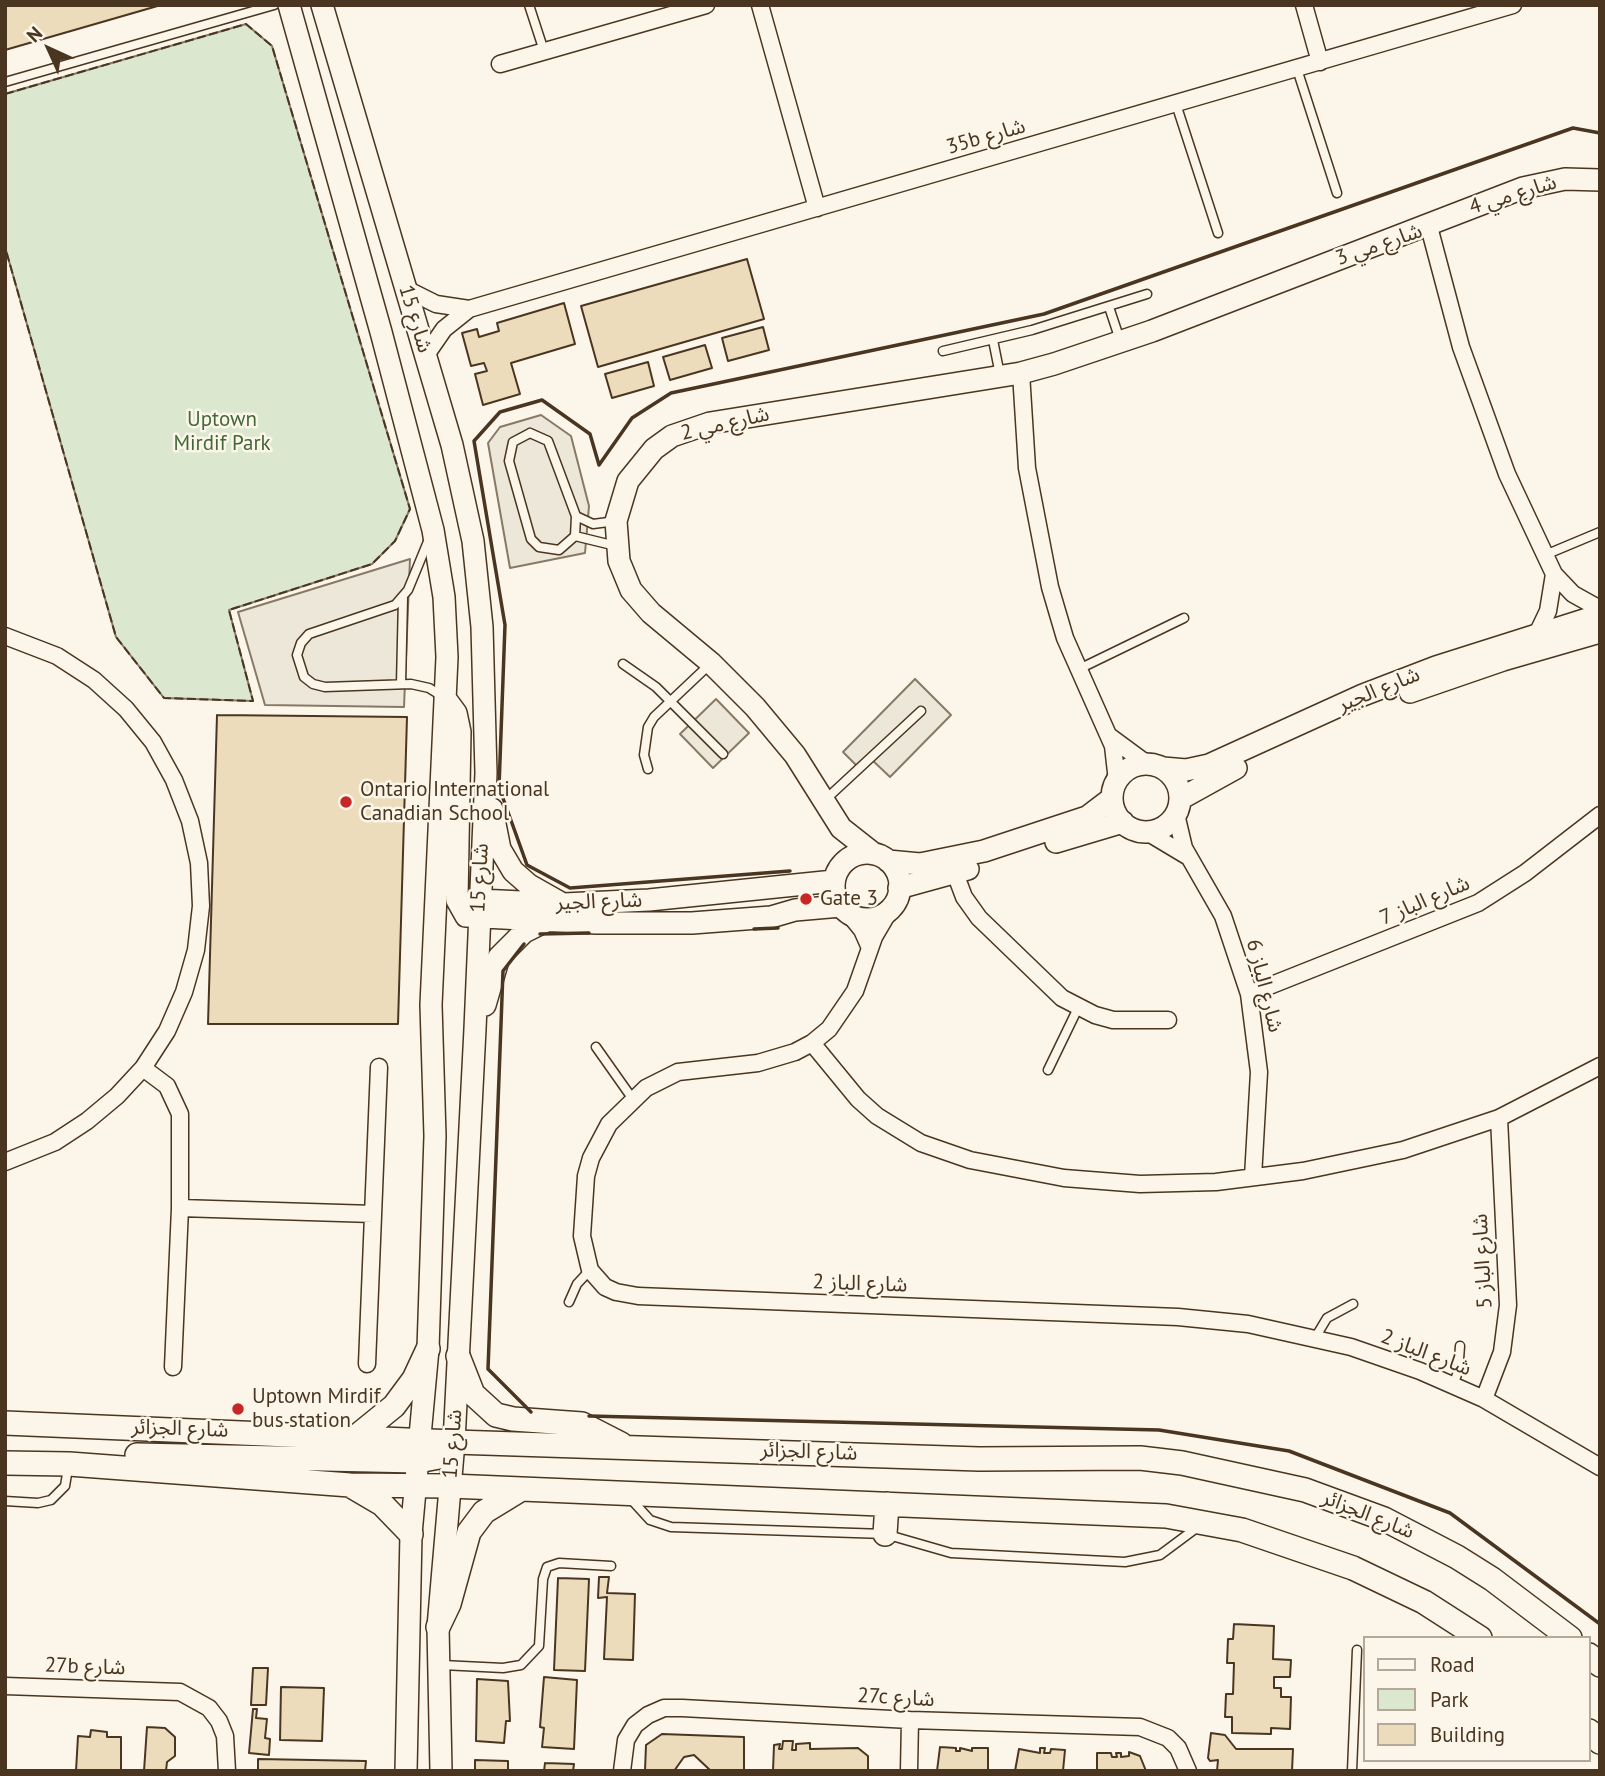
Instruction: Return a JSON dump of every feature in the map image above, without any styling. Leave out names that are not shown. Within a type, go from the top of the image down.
[{"type":"main road","points":[[357,1436],[394,1406],[414,1379],[428,1349]]},
{"type":"main road","points":[[458,1356],[473,1394],[496,1415],[513,1419],[582,1424],[624,1446]]},
{"type":"main road","name":"شارع الجزائر","points":[[5,1423],[357,1436],[419,1450],[454,1442],[979,1459],[1140,1458],[1224,1470],[1335,1500],[1421,1537],[1492,1579],[1567,1636]]},
{"type":"main road","points":[[69,1464],[94,1456],[120,1454],[419,1450]]},
{"type":"main road","name":"شارع الجزائر","points":[[5,1464],[69,1464],[350,1485],[450,1486],[1128,1513],[1205,1522],[1279,1541],[1353,1568],[1423,1602],[1477,1636]]},
{"type":"main road","points":[[350,1485],[382,1504],[411,1534]]},
{"type":"main road","points":[[438,1627],[449,1604],[469,1532],[484,1511],[520,1490]]},
{"type":"main road","points":[[885,1534],[887,1504]]},
{"type":"street","name":"شارع 15","points":[[289,5],[381,332],[433,530],[444,597],[445,698],[431,1005],[436,1110],[428,1349],[411,1534],[406,1771]]},
{"type":"street","name":"شارع 15","points":[[323,5],[452,445],[473,541],[483,639],[486,773],[478,909],[475,1029],[454,1442],[438,1627],[441,1771]]},
{"type":"street","points":[[500,64],[706,5]]},
{"type":"street","points":[[760,5],[817,208]]},
{"type":"street","points":[[1304,5],[1320,62]]},
{"type":"street","name":"35b شارع","points":[[426,355],[444,329],[469,309],[1513,5]]},
{"type":"street","name":"شارع مي 4","points":[[1429,223],[1533,185],[1565,179],[1600,180]]},
{"type":"street","name":"شارع مي 3","points":[[1011,375],[1121,342],[1429,223],[1461,347],[1507,474],[1554,574],[1573,594],[1600,609]]},
{"type":"street","name":"35b شارع","points":[[406,289],[436,304],[469,309]]},
{"type":"street","points":[[381,332],[416,321]]},
{"type":"street","points":[[1011,375],[1034,515],[1057,613],[1116,757],[1117,815],[1123,822],[1147,832],[1164,827],[1178,807],[1178,785],[1108,735]]},
{"type":"street","name":"شارع مي 2","points":[[881,858],[856,843],[841,828],[825,800],[776,731],[711,663],[640,602],[624,576],[616,547],[616,521],[628,481],[640,464],[663,442],[691,428],[1011,375]]},
{"type":"street","points":[[1537,634],[1548,611],[1554,574]]},
{"type":"street","name":"شارع الجير","points":[[1155,766],[1186,770],[1209,765],[1363,695],[1537,634],[1600,615]]},
{"type":"street","name":"شارع الجير","points":[[1178,807],[1217,777],[1371,708],[1503,660],[1600,632]]},
{"type":"street","points":[[5,636],[57,656],[94,680],[126,709],[158,752],[174,780],[190,821],[199,863],[201,906],[196,950],[180,1002],[167,1031],[143,1068],[117,1096],[88,1121],[55,1142],[5,1162]]},
{"type":"street","points":[[436,931],[458,907],[460,732],[456,713],[445,698]]},
{"type":"street","points":[[837,874],[859,855],[920,864],[984,851],[1087,817],[1115,790],[1129,768],[1155,766]]},
{"type":"street","points":[[486,773],[497,836],[506,860],[530,885],[564,904]]},
{"type":"street","name":"شارع الباز 6","points":[[1178,807],[1180,837],[1189,858],[1223,916],[1249,995],[1258,1072],[1253,1177]]},
{"type":"street","name":"شارع الباز 7","points":[[1249,995],[1478,902],[1525,873],[1600,814]]},
{"type":"street","points":[[899,888],[1123,822]]},
{"type":"street","points":[[841,828],[835,894],[845,911],[862,930],[870,948]]},
{"type":"street","name":"شارع الباز 6","points":[[1147,832],[1170,842],[1189,858]]},
{"type":"street","points":[[590,1270],[582,1248],[586,1176],[604,1131],[632,1098],[678,1072],[758,1063],[795,1052],[829,1029],[855,991],[878,927],[891,908],[899,888],[897,873],[881,858]]},
{"type":"street","points":[[955,873],[964,897],[979,918],[1048,985],[1078,1008],[1113,1020],[1168,1020]]},
{"type":"street","name":"شارع الجير","points":[[478,909],[683,897],[774,888],[798,878],[837,874]]},
{"type":"street","points":[[771,917],[778,900],[774,888]]},
{"type":"street","points":[[458,907],[466,916],[478,909]]},
{"type":"street","points":[[845,911],[871,919],[891,908]]},
{"type":"street","name":"شارع الجير","points":[[478,909],[548,920],[656,923],[771,917],[800,909],[845,911]]},
{"type":"street","points":[[475,1029],[483,1013],[499,957],[524,932],[548,920]]},
{"type":"street","points":[[812,1043],[838,1078],[877,1116],[898,1131],[945,1153],[1064,1178],[1102,1182],[1178,1184],[1253,1177],[1303,1171],[1403,1150],[1499,1118],[1600,1066]]},
{"type":"street","points":[[367,1364],[379,1067]]},
{"type":"street","points":[[143,1068],[167,1086],[180,1114],[180,1208],[173,1367]]},
{"type":"street","name":"شارع الباز 5","points":[[1485,1399],[1502,1352],[1508,1305],[1499,1118]]},
{"type":"street","points":[[180,1208],[373,1214]]},
{"type":"street","name":"شارع الباز 2","points":[[590,1270],[605,1287],[627,1295],[1178,1317],[1248,1324],[1315,1338],[1386,1358],[1454,1385],[1485,1399],[1600,1467]]},
{"type":"street","name":"27b شارع","points":[[5,1686],[164,1691],[196,1698],[219,1721],[225,1736],[227,1771]]},
{"type":"street","name":"27c شارع","points":[[622,1771],[626,1740],[635,1726],[648,1714],[664,1708],[910,1720],[1140,1727],[1168,1738],[1178,1748],[1188,1771]]},
{"type":"street","points":[[909,1771],[910,1720]]},
{"type":"lane","points":[[5,82],[274,5]]},
{"type":"lane","points":[[529,5],[544,51]]},
{"type":"lane","points":[[1297,69],[1337,193]]},
{"type":"lane","points":[[1176,104],[1218,233]]},
{"type":"lane","points":[[943,351],[993,340],[1147,294]]},
{"type":"lane","points":[[1109,307],[1121,342]]},
{"type":"lane","points":[[993,340],[1011,375]]},
{"type":"lane","points":[[530,433],[548,441],[576,516],[575,536],[559,550],[549,551],[531,539],[509,461],[509,451],[521,436],[530,433]]},
{"type":"lane","points":[[576,516],[593,524],[616,521]]},
{"type":"lane","points":[[401,684],[402,598],[433,530]]},
{"type":"lane","points":[[1545,555],[1600,532]]},
{"type":"lane","points":[[575,536],[616,547]]},
{"type":"lane","points":[[402,598],[387,610],[309,635],[301,643],[297,655],[304,677],[313,684],[325,687],[420,685],[445,698]]},
{"type":"lane","points":[[1078,669],[1184,618]]},
{"type":"lane","points":[[648,769],[644,755],[648,727],[670,701],[711,663]]},
{"type":"lane","points":[[623,664],[646,678],[723,754]]},
{"type":"lane","points":[[825,800],[920,711]]},
{"type":"lane","points":[[1048,1070],[1078,1008]]},
{"type":"lane","points":[[596,1047],[632,1098]]},
{"type":"lane","points":[[569,1302],[578,1284],[590,1270]]},
{"type":"lane","points":[[1315,1338],[1327,1318],[1353,1304]]},
{"type":"lane","points":[[1454,1385],[1460,1346]]},
{"type":"lane","points":[[5,1501],[38,1503],[51,1500],[65,1486],[69,1464]]},
{"type":"lane","points":[[627,1494],[650,1520],[671,1527],[885,1534],[951,1553],[1125,1562],[1160,1555],[1205,1522]]},
{"type":"lane","points":[[439,1665],[503,1668],[520,1665],[539,1646],[543,1579],[548,1567],[559,1563],[611,1566]]},
{"type":"lane","points":[[1352,1771],[1357,1650]]},
{"type":"green space","name":"Uptown Mirdif Park","points":[[246,24],[272,46],[410,509],[395,541],[372,564],[229,610],[253,701],[164,698],[116,637],[5,247],[5,94]]},
{"type":"shaded area","points":[[541,415],[571,436],[589,506],[585,553],[510,568],[488,443],[500,427]]},
{"type":"shaded area","points":[[410,559],[404,707],[265,705],[238,612]]},
{"type":"shaded area","points":[[915,679],[951,715],[890,777],[869,757],[858,767],[843,752]]},
{"type":"shaded area","points":[[716,699],[749,733],[713,768],[680,734]]},
{"type":"building","points":[[5,5],[161,5],[5,50]]},
{"type":"building","points":[[747,259],[764,319],[598,367],[581,306]]},
{"type":"building","points":[[564,303],[575,344],[511,363],[520,394],[483,405],[475,374],[487,371],[484,363],[471,366],[462,333],[477,329],[479,337],[499,331],[497,323]]},
{"type":"building","points":[[763,327],[769,350],[728,361],[722,338]]},
{"type":"building","points":[[705,345],[712,368],[670,380],[663,357]]},
{"type":"building","points":[[648,362],[654,386],[612,398],[605,374]]},
{"type":"building","points":[[217,715],[407,717],[398,1024],[208,1024]]},
{"type":"building","name":"Gate 3","points":[[812,890],[814,906],[800,907],[799,892]]},
{"type":"building","points":[[599,1577],[609,1577],[607,1593],[635,1594],[633,1660],[604,1659],[607,1597],[598,1598]]},
{"type":"building","points":[[558,1578],[589,1579],[585,1671],[554,1670]]},
{"type":"building","points":[[1234,1624],[1274,1626],[1273,1659],[1291,1660],[1290,1677],[1274,1677],[1274,1688],[1281,1688],[1281,1697],[1291,1697],[1290,1729],[1271,1728],[1271,1734],[1232,1733],[1232,1717],[1225,1717],[1226,1694],[1233,1694],[1234,1663],[1227,1663],[1228,1639],[1233,1639]]},
{"type":"building","points":[[253,1668],[268,1668],[266,1705],[251,1705]]},
{"type":"building","points":[[544,1677],[577,1680],[574,1749],[542,1747],[544,1728],[540,1727]]},
{"type":"building","points":[[477,1679],[508,1681],[510,1721],[506,1721],[504,1743],[476,1741]]},
{"type":"building","points":[[281,1687],[324,1688],[322,1741],[280,1740]]},
{"type":"building","points":[[253,1709],[257,1709],[256,1718],[267,1719],[265,1738],[270,1739],[269,1755],[249,1753]]},
{"type":"building","points":[[147,1727],[165,1728],[175,1737],[175,1756],[167,1762],[166,1771],[144,1771]]},
{"type":"building","points":[[91,1730],[107,1732],[107,1737],[121,1737],[121,1771],[76,1771],[78,1736],[90,1737]]},
{"type":"building","points":[[1211,1733],[1225,1735],[1236,1749],[1293,1749],[1292,1771],[1217,1771],[1218,1760],[1210,1761],[1208,1758]]},
{"type":"building","points":[[662,1734],[744,1737],[744,1771],[711,1771],[694,1755],[684,1757],[674,1771],[645,1771],[646,1745]]},
{"type":"building","points":[[783,1741],[793,1741],[792,1750],[796,1750],[796,1744],[810,1743],[810,1749],[858,1748],[868,1756],[868,1771],[773,1771],[774,1745],[780,1744],[779,1749],[782,1749]]},
{"type":"building","points":[[940,1747],[956,1748],[956,1751],[960,1751],[960,1748],[972,1751],[972,1748],[988,1748],[988,1771],[937,1771]]},
{"type":"building","points":[[1040,1748],[1045,1748],[1044,1753],[1050,1753],[1051,1749],[1065,1750],[1063,1771],[1015,1771],[1019,1749],[1040,1753]]},
{"type":"building","points":[[1129,1752],[1140,1756],[1146,1771],[1093,1771],[1097,1770],[1097,1753],[1111,1753],[1112,1757],[1117,1757],[1116,1753],[1121,1753],[1121,1757],[1129,1756]]},
{"type":"building","points":[[258,1759],[366,1761],[365,1771],[258,1771]]},
{"type":"building","points":[[475,1760],[508,1761],[508,1771],[475,1771]]},
{"type":"building","points":[[545,1763],[574,1764],[573,1771],[544,1771]]},
{"type":"fence","points":[[5,94],[246,24],[272,46],[410,509],[395,541],[372,564],[229,610],[253,701],[164,698],[116,637],[5,247]]},
{"type":"wall","points":[[790,871],[570,888],[527,865],[499,787],[505,625],[474,441],[500,412],[542,400],[590,434],[599,465],[632,418],[671,393],[1044,314],[1573,128],[1600,133]]},
{"type":"wall","points":[[754,929],[778,928]]},
{"type":"wall","points":[[540,934],[589,933]]},
{"type":"wall","points":[[524,944],[503,971],[488,1369],[531,1412]]},
{"type":"wall","points":[[589,1416],[1159,1430],[1289,1451],[1450,1513],[1600,1624]]},
{"type":"place","name":"Ontario International Canadian School","points":[[346,802]]},
{"type":"place","name":"Gate 3","points":[[806,899]]},
{"type":"place","name":"Uptown Mirdif bus station","points":[[238,1409]]}]
